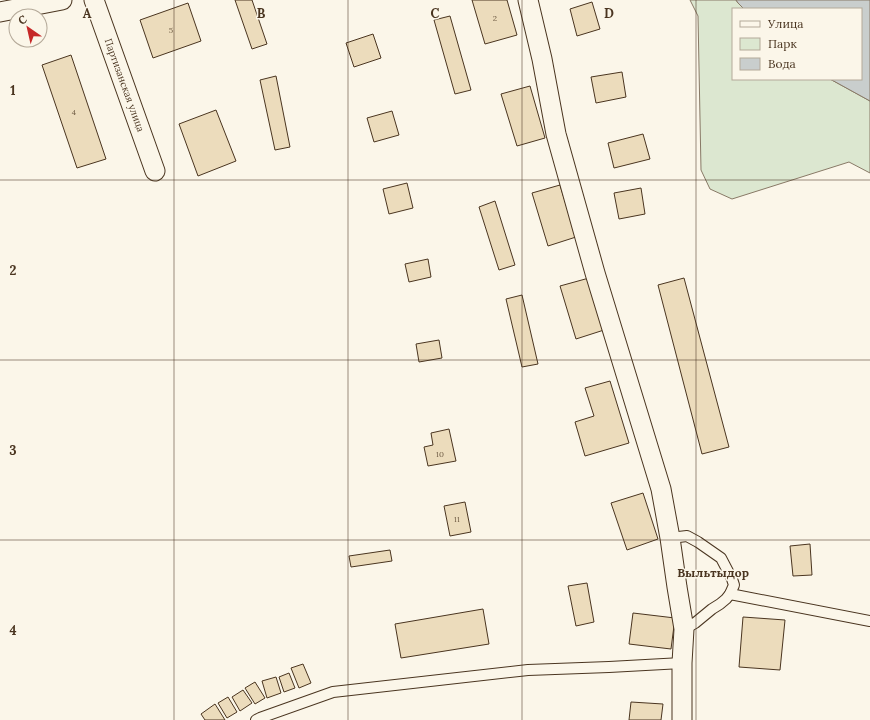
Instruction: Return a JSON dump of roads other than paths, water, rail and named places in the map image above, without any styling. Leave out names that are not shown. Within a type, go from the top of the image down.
[{"type":"street","points":[[0,12],[62,0]]},
{"type":"street","name":"Партизанская улица","points":[[94,0],[155,170]]},
{"type":"street","points":[[528,0],[542,59],[556,134],[595,273],[661,489],[684,629],[682,663],[682,720]]},
{"type":"lane","points":[[670,538],[687,536],[721,558],[734,585],[730,594],[720,604],[684,629]]},
{"type":"lane","points":[[730,594],[870,621]]},
{"type":"lane","points":[[256,720],[334,692],[528,670],[682,663]]},
{"type":"water","points":[[736,0],[870,0],[870,101],[832,80],[862,80],[862,8],[743,8]]},
{"type":"district","name":"Выльтыдор","points":[[713,573]]}]
